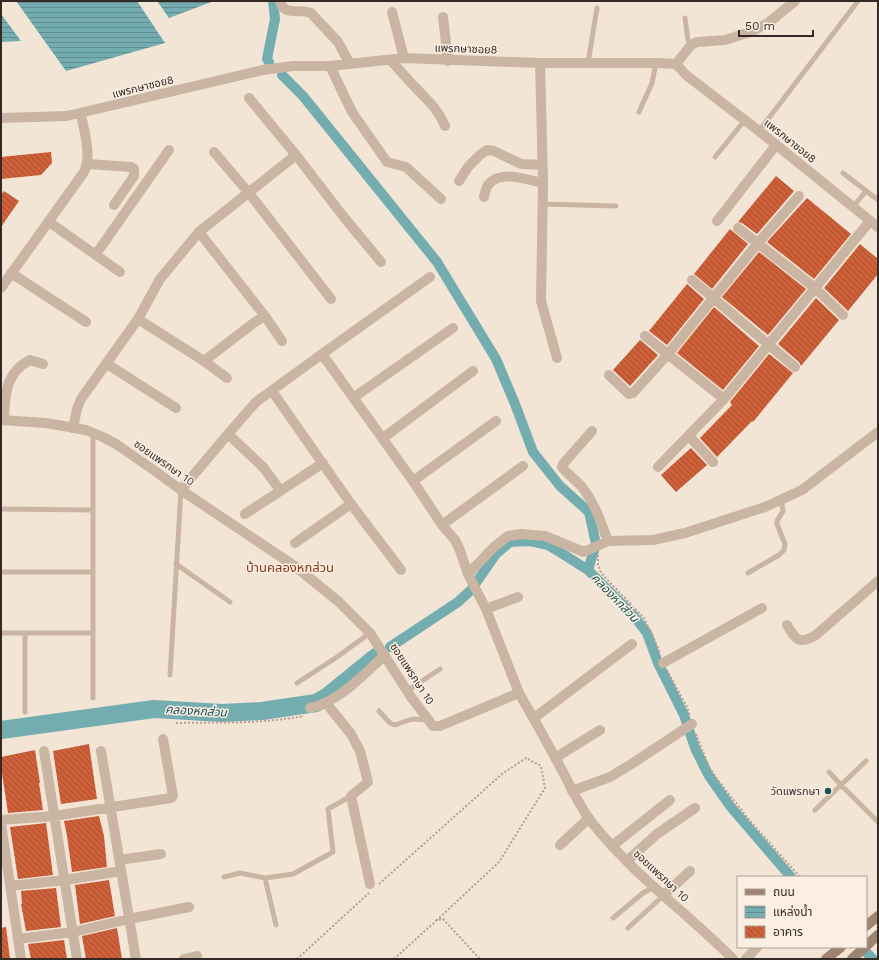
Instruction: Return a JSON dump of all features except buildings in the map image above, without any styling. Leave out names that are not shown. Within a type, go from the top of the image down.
[{"type":"main road","points":[[867,925],[878,916]]},
{"type":"main road","points":[[826,959],[840,948]]},
{"type":"main road","points":[[852,959],[864,948]]},
{"type":"street","points":[[280,1],[281,6],[288,11],[305,11],[311,13],[338,42],[350,64]]},
{"type":"street","points":[[676,64],[691,45],[697,42],[725,40],[753,31],[768,22],[794,1]]},
{"type":"street","points":[[392,12],[404,58]]},
{"type":"street","points":[[443,17],[448,61]]},
{"type":"street","name":"แพรกษาซอย8","points":[[1,118],[67,116],[80,114],[263,70],[293,66],[330,66],[404,58],[448,61],[676,64],[686,75],[759,131],[874,224]]},
{"type":"street","points":[[390,60],[431,103],[445,126]]},
{"type":"street","points":[[540,63],[543,165],[541,300],[557,358]]},
{"type":"street","points":[[330,66],[352,112],[387,162],[406,167],[441,199]]},
{"type":"street","points":[[249,98],[381,262]]},
{"type":"street","points":[[1,288],[49,222],[88,164],[88,154],[80,114]]},
{"type":"street","points":[[717,222],[776,145]]},
{"type":"street","points":[[96,254],[169,150]]},
{"type":"street","points":[[459,181],[468,167],[488,150],[499,153],[521,164],[543,165]]},
{"type":"street","points":[[214,152],[249,193],[331,299]]},
{"type":"street","points":[[73,428],[81,399],[138,319],[160,279],[199,232],[296,155]]},
{"type":"street","points":[[88,164],[131,167],[134,169],[134,176],[114,205]]},
{"type":"street","points":[[484,197],[487,186],[498,178],[505,176],[543,183]]},
{"type":"street","points":[[609,375],[629,394],[632,394],[668,354],[758,243],[799,196]]},
{"type":"street","points":[[49,222],[120,272]]},
{"type":"street","points":[[658,467],[724,399],[815,288],[874,224]]},
{"type":"street","points":[[738,228],[815,288],[842,315]]},
{"type":"street","points":[[199,232],[265,316],[282,341]]},
{"type":"street","points":[[11,273],[86,322]]},
{"type":"street","points":[[181,490],[256,402],[430,277]]},
{"type":"street","points":[[692,280],[795,367]]},
{"type":"street","points":[[204,361],[265,316]]},
{"type":"street","points":[[138,319],[228,378]]},
{"type":"street","points":[[353,398],[453,328]]},
{"type":"street","points":[[645,336],[724,399]]},
{"type":"street","points":[[322,354],[413,481],[442,525],[455,540],[469,576],[484,605],[519,693]]},
{"type":"street","points":[[2,420],[5,397],[13,373],[22,364],[30,360],[43,364]]},
{"type":"street","points":[[107,364],[176,408]]},
{"type":"street","points":[[382,438],[473,371]]},
{"type":"street","points":[[272,391],[351,504],[401,570]]},
{"type":"street","name":"ซอยแพรกษา 10","points":[[2,420],[46,423],[86,430],[116,444],[181,490],[296,567],[340,602],[370,633],[433,726],[440,726],[519,693],[589,818],[612,846],[627,861],[733,959]]},
{"type":"street","points":[[413,481],[496,421]]},
{"type":"street","points":[[592,432],[563,464],[562,468],[582,487],[592,502],[597,511],[604,543]]},
{"type":"street","points":[[469,576],[494,547],[508,536],[521,534],[545,536],[584,552],[604,543],[653,540],[685,533],[765,507],[782,501],[802,490],[878,432]]},
{"type":"street","points":[[228,434],[263,467],[280,490]]},
{"type":"street","points":[[689,436],[713,462]]},
{"type":"street","points":[[245,514],[323,463]]},
{"type":"street","points":[[442,525],[523,466]]},
{"type":"street","points":[[294,543],[351,504]]},
{"type":"street","points":[[787,625],[795,638],[808,640],[816,635],[878,581]]},
{"type":"street","points":[[484,605],[518,597]]},
{"type":"street","points":[[663,663],[762,608]]},
{"type":"street","points":[[534,718],[632,644]]},
{"type":"street","points":[[308,711],[336,697],[385,655]]},
{"type":"street","points":[[326,703],[351,734],[360,751],[368,782],[351,796],[373,887]]},
{"type":"street","points":[[572,790],[610,777],[692,724]]},
{"type":"street","points":[[555,758],[600,730]]},
{"type":"street","points":[[1,820],[54,816],[171,798],[173,796],[163,738]]},
{"type":"street","points":[[44,751],[77,959]]},
{"type":"street","points":[[101,751],[136,959]]},
{"type":"street","points":[[612,846],[670,800]]},
{"type":"street","points":[[627,861],[657,834],[695,808]]},
{"type":"street","points":[[560,845],[589,818]]},
{"type":"street","points":[[1,824],[21,959]]},
{"type":"street","points":[[119,860],[161,854]]},
{"type":"street","points":[[10,886],[65,880],[121,871]]},
{"type":"street","points":[[664,896],[690,871]]},
{"type":"street","points":[[18,938],[73,932],[129,919],[189,908]]},
{"type":"street","points":[[746,959],[756,948]]},
{"type":"street","points":[[184,959],[197,956]]},
{"type":"lane","points":[[759,131],[858,1]]},
{"type":"lane","points":[[588,63],[597,8]]},
{"type":"lane","points":[[684,18],[688,40],[691,45]]},
{"type":"lane","points":[[639,112],[652,83],[656,63]]},
{"type":"lane","points":[[715,157],[744,120]]},
{"type":"lane","points":[[843,173],[878,200]]},
{"type":"lane","points":[[853,207],[866,191]]},
{"type":"lane","points":[[542,204],[616,206]]},
{"type":"lane","points":[[93,433],[93,698]]},
{"type":"lane","points":[[170,675],[181,490]]},
{"type":"lane","points":[[748,573],[779,555],[784,550],[785,544],[777,527],[777,523],[784,509],[782,501]]},
{"type":"lane","points":[[1,509],[93,510]]},
{"type":"lane","points":[[176,564],[230,602]]},
{"type":"lane","points":[[1,572],[93,572]]},
{"type":"lane","points":[[1,633],[93,633]]},
{"type":"lane","points":[[25,633],[25,712]]},
{"type":"lane","points":[[297,683],[337,658],[370,633]]},
{"type":"lane","points":[[408,691],[440,669]]},
{"type":"lane","points":[[379,711],[395,725],[412,719],[428,720]]},
{"type":"lane","points":[[815,810],[866,761]]},
{"type":"lane","points":[[829,772],[878,822]]},
{"type":"lane","points":[[224,877],[240,873],[265,878],[293,874],[333,852],[328,810],[351,796]]},
{"type":"lane","points":[[265,878],[276,925]]},
{"type":"lane","points":[[614,918],[643,894],[654,887]]},
{"type":"lane","points":[[628,928],[664,896]]},
{"type":"path","points":[[176,723],[286,719],[308,711]]},
{"type":"path","points":[[298,959],[373,887],[508,770],[526,758],[541,766],[545,788],[499,862],[394,959]]},
{"type":"path","points":[[437,920],[443,919],[480,959]]},
{"type":"water","points":[[16,1],[137,1],[165,43],[66,71]]},
{"type":"water","points":[[157,1],[214,1],[169,18]]},
{"type":"water","points":[[1,14],[21,41],[1,42]]},
{"type":"waterway","points":[[269,62],[267,59],[275,19],[273,1]]},
{"type":"waterway","points":[[282,75],[303,96],[437,262],[496,359],[533,452],[560,486],[589,512],[596,544],[588,570]]},
{"type":"waterway","name":"คลองหกส่วน","points":[[390,647],[458,602],[471,590],[496,554],[510,542],[530,541],[548,545],[588,570],[634,616],[647,633],[658,663],[684,715],[695,748],[709,776],[730,806],[790,876]]},
{"type":"waterway","name":"คลองหกส่วน","points":[[1,730],[154,709],[222,713],[262,711],[316,703],[328,696],[376,657]]},
{"type":"waterway","name":"คลองหกส่วน","points":[[862,948],[873,959]]},
{"type":"place","name":"วัดแพรกษา","points":[[828,791]]},
{"type":"district","name":"บ้านคลองหกส่วน","points":[[290,567]]}]
